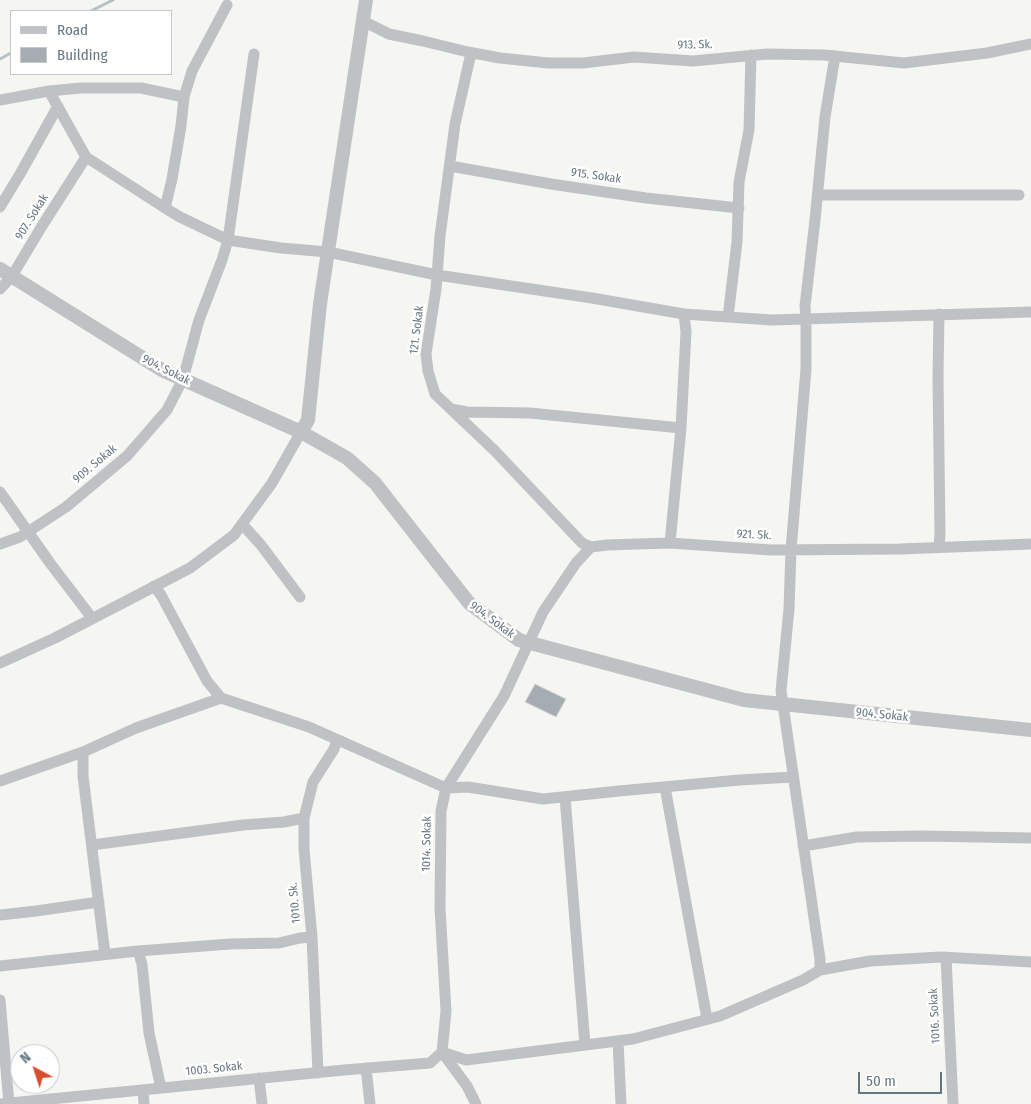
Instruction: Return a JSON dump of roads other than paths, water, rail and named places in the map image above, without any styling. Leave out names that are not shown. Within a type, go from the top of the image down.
[{"type":"street","points":[[0,662],[55,638],[190,568],[234,535],[272,483],[308,420],[320,304],[366,0]]},
{"type":"street","points":[[164,208],[172,179],[184,97],[192,71],[227,4]]},
{"type":"street","name":"913. Sk.","points":[[364,21],[389,34],[471,53],[548,63],[583,63],[634,57],[693,61],[766,54],[835,56],[904,62],[987,52],[1031,44]]},
{"type":"street","name":"121. Sokak","points":[[471,53],[455,124],[440,236],[436,289],[426,354],[428,371],[435,394],[494,451],[582,544],[591,547]]},
{"type":"street","name":"909. Sokak","points":[[0,544],[20,537],[66,507],[126,456],[167,410],[183,380],[199,320],[228,240],[254,54]]},
{"type":"street","points":[[728,317],[737,242],[739,182],[749,130],[751,55]]},
{"type":"street","points":[[820,970],[820,959],[781,691],[789,610],[791,550],[806,369],[806,319],[804,306],[818,195],[825,116],[835,56]]},
{"type":"street","points":[[0,100],[49,91],[81,88],[141,88],[184,97]]},
{"type":"street","points":[[49,91],[86,157],[164,208],[228,240],[281,248],[328,252],[437,275],[684,314],[772,320],[1031,312]]},
{"type":"street","points":[[0,207],[58,106]]},
{"type":"street","name":"907. Sokak","points":[[0,289],[12,276],[86,157]]},
{"type":"street","name":"915. Sokak","points":[[450,166],[646,198],[739,208]]},
{"type":"street","points":[[818,195],[1019,194]]},
{"type":"street","name":"904. Sokak","points":[[0,268],[162,370],[301,432],[347,458],[375,483],[469,603],[519,640],[744,700],[1031,730]]},
{"type":"street","points":[[670,543],[681,428],[686,332],[684,314]]},
{"type":"street","points":[[939,314],[939,547]]},
{"type":"street","points":[[451,409],[467,412],[530,413],[681,428]]},
{"type":"street","points":[[0,492],[92,618]]},
{"type":"street","points":[[242,524],[261,545],[300,597]]},
{"type":"street","name":"921. Sk.","points":[[591,547],[670,543],[791,550],[1031,544]]},
{"type":"street","points":[[530,643],[543,612],[576,563],[591,547]]},
{"type":"street","points":[[154,586],[161,595],[207,681],[221,698],[309,727],[446,788],[468,788],[543,799],[793,777]]},
{"type":"street","name":"1014. Sokak","points":[[442,1052],[446,1011],[440,908],[441,811],[446,788],[504,696],[530,643]]},
{"type":"street","points":[[0,781],[83,752],[136,728],[221,698]]},
{"type":"street","name":"1010. Sk.","points":[[318,1072],[312,937],[304,849],[304,818],[313,782],[334,749],[337,740]]},
{"type":"street","points":[[83,752],[83,776],[105,954]]},
{"type":"street","points":[[665,787],[707,1019]]},
{"type":"street","points":[[565,797],[585,1045]]},
{"type":"street","points":[[92,845],[304,818]]},
{"type":"street","points":[[803,846],[857,837],[1031,838]]},
{"type":"street","points":[[0,915],[99,902]]},
{"type":"street","points":[[0,966],[138,951],[230,944],[279,944],[300,938],[312,937]]},
{"type":"street","points":[[138,951],[142,964],[149,1033],[161,1088]]},
{"type":"street","points":[[442,1052],[466,1060],[633,1039],[720,1016],[795,984],[820,970],[870,961],[946,957],[1031,962]]},
{"type":"street","name":"1016. Sokak","points":[[946,957],[953,1104]]},
{"type":"street","points":[[0,1000],[6,1104]]},
{"type":"street","points":[[618,1041],[621,1104]]},
{"type":"street","points":[[442,1052],[467,1086],[476,1104]]},
{"type":"street","name":"1003. Sokak","points":[[6,1104],[318,1072],[430,1063],[442,1052]]},
{"type":"street","points":[[366,1068],[370,1104]]},
{"type":"street","points":[[260,1078],[262,1104]]},
{"type":"street","points":[[143,1090],[144,1104]]},
{"type":"waterway","points":[[93,10],[113,0]]},
{"type":"waterway","points":[[0,59],[10,54]]}]
